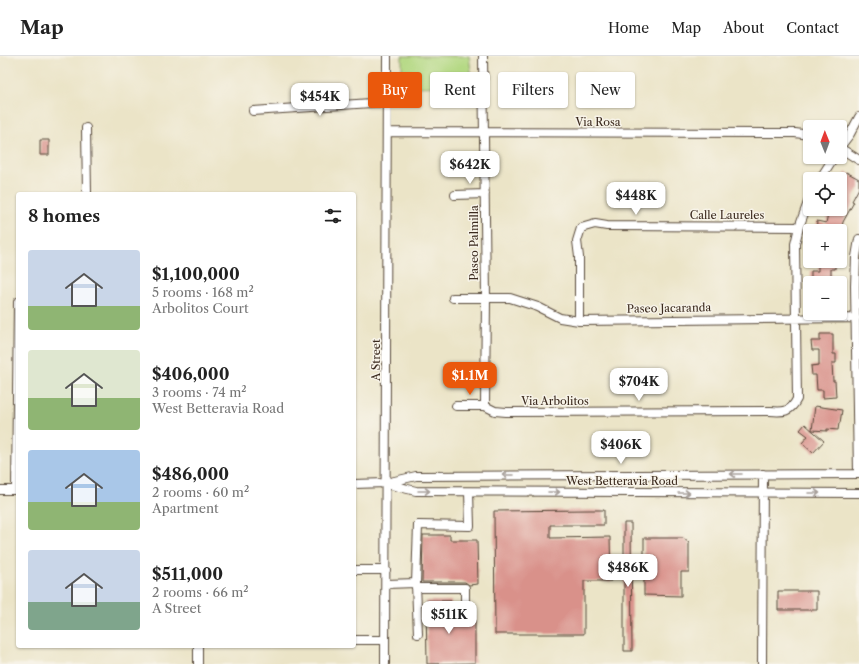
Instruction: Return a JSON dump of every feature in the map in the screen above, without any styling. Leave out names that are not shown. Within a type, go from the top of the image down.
[{"type":"street","name":"A Street","points":[[387,56],[387,72]]},
{"type":"street","name":"Paseo Palmilla","points":[[483,56],[486,298],[485,406]]},
{"type":"street","points":[[253,111],[368,103]]},
{"type":"street","name":"A Street","points":[[385,664],[386,108]]},
{"type":"street","points":[[847,138],[859,117]]},
{"type":"street","points":[[86,128],[87,192]]},
{"type":"street","name":"Via Rosa","points":[[387,132],[803,134]]},
{"type":"street","points":[[847,152],[859,160]]},
{"type":"street","points":[[456,195],[485,194]]},
{"type":"street","points":[[796,318],[795,244],[803,216]]},
{"type":"street","name":"Calle Laureles","points":[[579,321],[579,257],[577,241],[581,228],[595,224],[607,226],[799,227]]},
{"type":"street","points":[[858,474],[856,257],[859,239]]},
{"type":"street","name":"Paseo Jacaranda","points":[[453,298],[510,298],[538,307],[560,318],[579,321],[856,318]]},
{"type":"street","name":"Via Arbolitos","points":[[456,406],[485,406],[495,411],[506,412],[782,412],[793,408],[798,399],[796,318]]},
{"type":"street","points":[[762,664],[763,474]]},
{"type":"street","name":"West Betteravia Road","points":[[356,484],[386,483],[416,476],[858,474]]},
{"type":"street","name":"West Betteravia Road","points":[[386,483],[416,491],[859,493]]},
{"type":"street","points":[[0,490],[16,490]]},
{"type":"street","points":[[418,634],[416,586],[418,525],[470,526],[469,492]]},
{"type":"street","points":[[356,570],[386,570]]},
{"type":"street","points":[[386,584],[465,588],[465,605]]},
{"type":"street","points":[[356,640],[385,640]]},
{"type":"street","points":[[198,648],[198,664]]},
{"type":"green space","points":[[402,56],[469,56],[471,72],[430,72],[430,87],[422,87],[422,72],[402,72]]},
{"type":"building","points":[[40,140],[49,140],[49,155],[40,155]]},
{"type":"building","points":[[847,173],[859,179],[859,188],[852,201],[854,202],[847,215]]},
{"type":"building","points":[[828,216],[846,216],[843,224],[817,224],[817,221],[826,223]]},
{"type":"building","points":[[818,268],[835,268],[831,269],[831,276],[811,276],[811,271],[818,271]]},
{"type":"building","points":[[820,334],[833,334],[833,354],[836,354],[836,363],[832,363],[836,397],[823,398],[823,390],[817,390],[816,375],[812,375],[811,366],[819,365],[819,350],[812,350],[811,341],[820,341]]},
{"type":"building","points":[[815,406],[842,410],[838,430],[812,430]]},
{"type":"building","points":[[805,424],[824,441],[813,453],[802,443],[808,436],[800,430]]},
{"type":"building","points":[[604,510],[604,525],[550,525],[550,538],[610,537],[611,581],[584,581],[584,634],[495,634],[494,511]]},
{"type":"building","points":[[624,523],[631,523],[632,651],[624,651]]},
{"type":"building","points":[[423,535],[450,535],[450,540],[477,540],[478,584],[469,585],[465,582],[422,582]]},
{"type":"building","points":[[644,538],[683,538],[689,543],[689,572],[681,572],[681,596],[644,595]]},
{"type":"building","points":[[778,591],[817,591],[817,610],[778,610]]},
{"type":"building","points":[[426,601],[451,601],[451,615],[475,615],[475,663],[427,664]]}]
